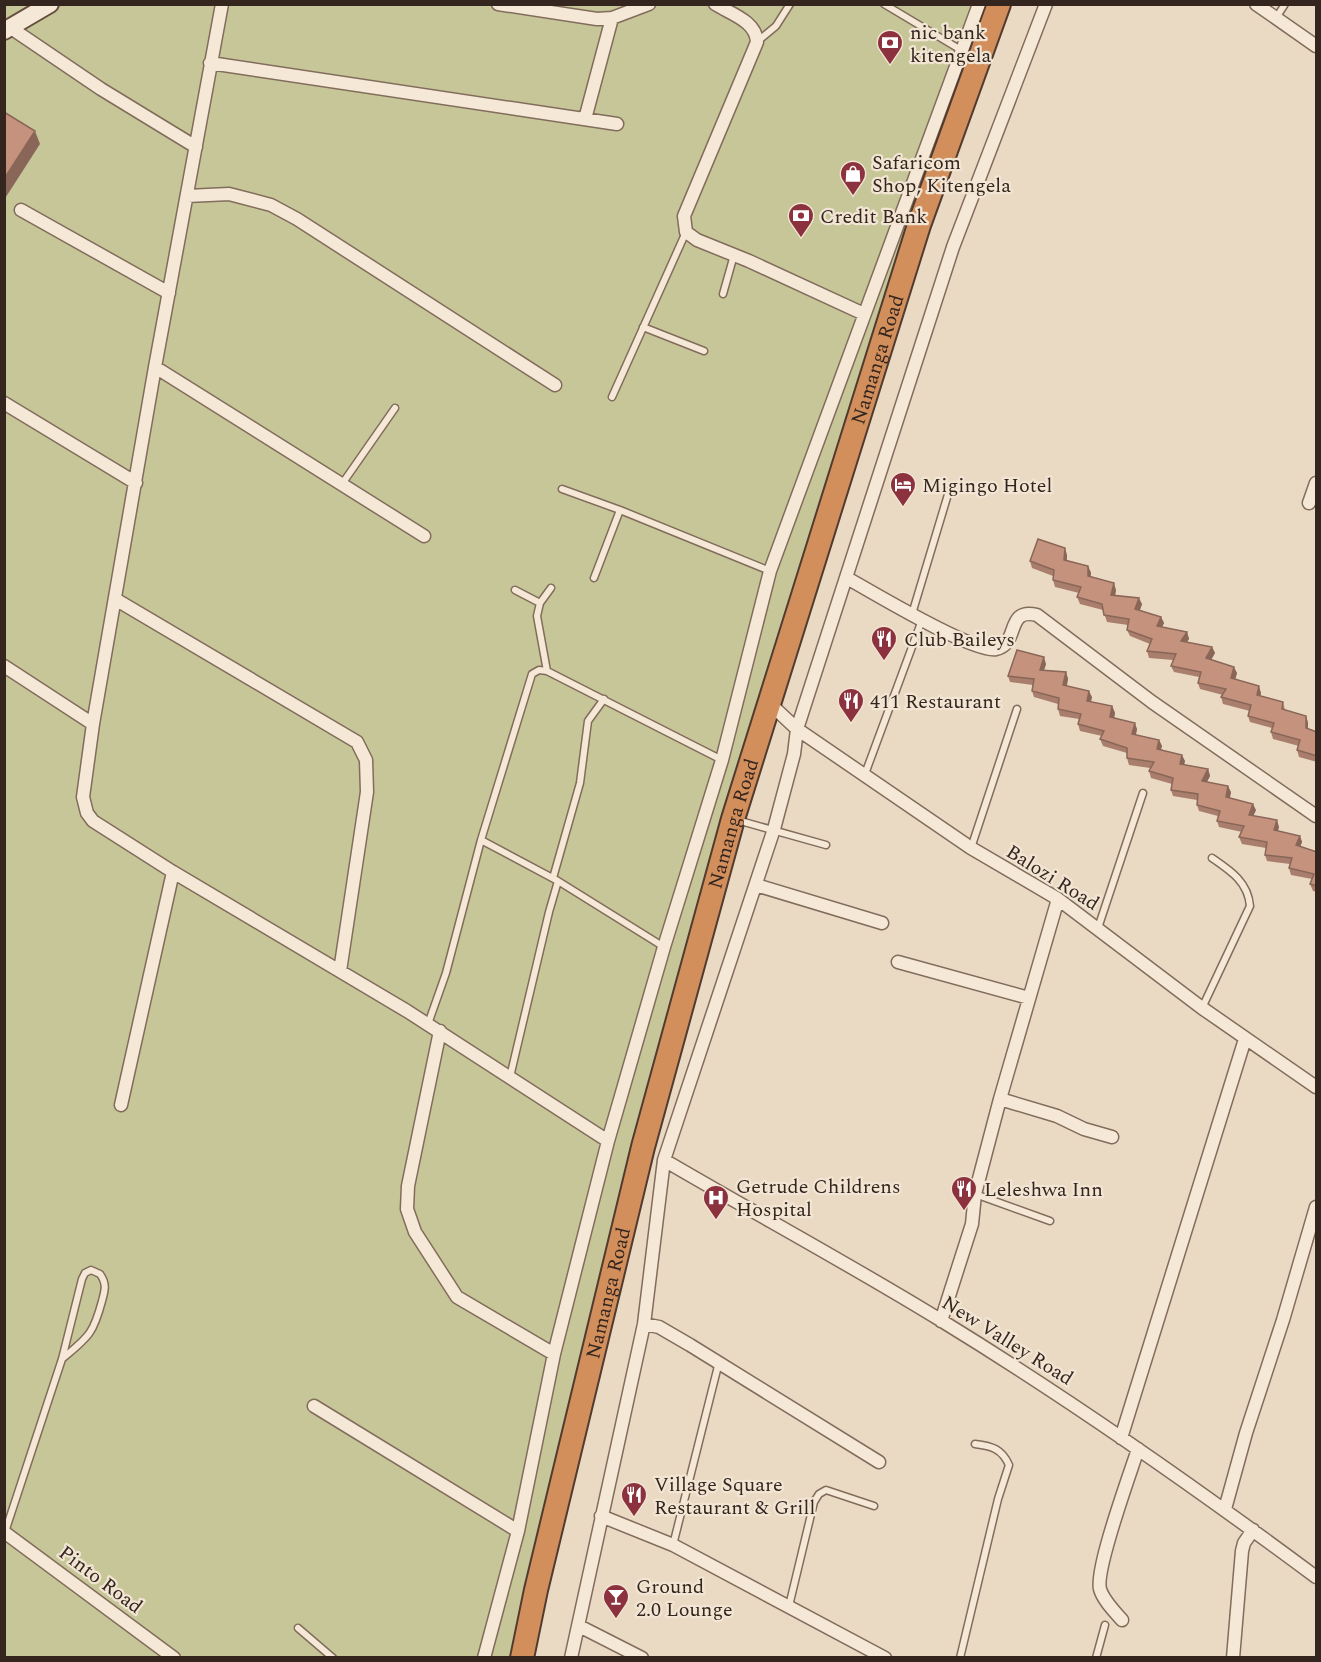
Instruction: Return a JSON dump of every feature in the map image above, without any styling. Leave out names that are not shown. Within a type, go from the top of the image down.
[{"type":"highway","name":"Namanga Road","points":[[522,1658],[536,1590],[642,1147],[733,819],[919,225],[999,4]]},
{"type":"street","points":[[50,4],[8,30],[196,147]]},
{"type":"street","points":[[222,4],[155,367],[93,724],[83,797],[87,813],[93,821],[173,872],[429,1024],[608,1141]]},
{"type":"street","points":[[498,4],[532,7],[597,19],[612,18],[649,4]]},
{"type":"street","points":[[715,4],[752,26],[757,33],[757,42],[684,216],[686,232],[697,240],[864,314]]},
{"type":"street","points":[[484,1658],[518,1531],[554,1354],[608,1141],[664,947],[722,760],[770,571],[979,4]]},
{"type":"street","points":[[571,1658],[644,1324],[664,1160],[774,829],[794,754],[797,729],[953,247],[1046,4]]},
{"type":"street","points":[[1256,4],[1317,46]]},
{"type":"street","points":[[585,119],[612,18]]},
{"type":"street","points":[[210,63],[617,124]]},
{"type":"street","points":[[186,196],[228,194],[271,205],[297,219],[555,385]]},
{"type":"street","points":[[21,210],[169,294]]},
{"type":"street","points":[[155,367],[424,536]]},
{"type":"street","points":[[4,403],[136,483]]},
{"type":"street","points":[[1309,503],[1317,483]]},
{"type":"street","points":[[847,578],[917,617],[987,649],[1003,647],[1008,643],[1017,619],[1022,615],[1028,613],[1037,615],[1152,702],[1317,816]]},
{"type":"street","points":[[115,599],[357,742],[360,746],[368,770],[367,792],[340,971]]},
{"type":"street","points":[[4,666],[93,724]]},
{"type":"street","name":"Balozi Road","points":[[768,702],[797,729],[971,849],[1058,899],[1202,1008],[1317,1087]]},
{"type":"street","points":[[121,1105],[173,872]]},
{"type":"street","points":[[756,885],[882,923]]},
{"type":"street","points":[[941,1320],[972,1224],[975,1194],[1000,1099],[1058,899]]},
{"type":"street","points":[[898,962],[1029,998]]},
{"type":"street","points":[[440,1031],[408,1186],[407,1209],[415,1232],[457,1297],[554,1354]]},
{"type":"street","points":[[1121,1438],[1245,1039]]},
{"type":"street","points":[[1000,1099],[1057,1116],[1084,1129],[1112,1137]]},
{"type":"street","name":"New Valley Road","points":[[664,1160],[941,1320],[1138,1449],[1317,1576]]},
{"type":"street","points":[[1225,1509],[1246,1433],[1317,1207]]},
{"type":"street","points":[[644,1324],[659,1327],[719,1362],[879,1462]]},
{"type":"street","points":[[314,1406],[518,1531]]},
{"type":"street","points":[[1122,1620],[1100,1589],[1102,1562],[1138,1449]]},
{"type":"street","points":[[601,1516],[673,1545],[885,1658]]},
{"type":"street","points":[[1233,1658],[1242,1551],[1244,1543],[1253,1530]]},
{"type":"street","name":"Pinto Road","points":[[5,1532],[174,1658]]},
{"type":"street","points":[[579,1626],[642,1658]]},
{"type":"lane","points":[[757,42],[776,26],[790,4]]},
{"type":"lane","points":[[884,4],[961,50]]},
{"type":"lane","points":[[1276,19],[1285,4]]},
{"type":"lane","points":[[612,397],[686,232]]},
{"type":"lane","points":[[723,294],[734,255]]},
{"type":"lane","points":[[643,327],[704,351]]},
{"type":"lane","points":[[342,484],[395,408]]},
{"type":"lane","points":[[562,489],[770,571]]},
{"type":"lane","points":[[865,774],[917,617],[949,491]]},
{"type":"lane","points":[[594,578],[620,510]]},
{"type":"lane","points":[[547,670],[537,616],[540,603],[550,588]]},
{"type":"lane","points":[[514,590],[540,603]]},
{"type":"lane","points":[[429,1024],[446,973],[482,840],[532,674],[539,670],[547,670],[722,760]]},
{"type":"lane","points":[[510,1077],[580,783],[588,721],[604,699]]},
{"type":"lane","points":[[971,849],[1017,709]]},
{"type":"lane","points":[[1098,928],[1143,793]]},
{"type":"lane","points":[[733,819],[826,845]]},
{"type":"lane","points":[[482,840],[556,880],[664,947]]},
{"type":"lane","points":[[1202,1008],[1250,906],[1249,894],[1235,873],[1212,858]]},
{"type":"lane","points":[[975,1194],[1050,1221]]},
{"type":"lane","points":[[5,1532],[62,1359],[82,1279],[91,1270],[100,1274],[106,1287],[95,1327],[85,1340],[62,1359]]},
{"type":"lane","points":[[673,1545],[719,1362]]},
{"type":"lane","points":[[960,1658],[998,1499],[1010,1465],[1005,1456],[994,1446],[975,1444]]},
{"type":"lane","points":[[789,1606],[814,1502],[819,1494],[826,1490],[874,1506]]},
{"type":"lane","points":[[1096,1658],[1105,1625]]},
{"type":"lane","points":[[298,1628],[333,1658]]},
{"type":"green space","points":[[5,5],[999,5],[768,702],[522,1657],[5,1658]]},
{"type":"building","points":[[4,112],[35,131],[4,179]]},
{"type":"building","points":[[1038,539],[1065,548],[1064,560],[1088,566],[1088,576],[1114,583],[1111,595],[1139,598],[1135,609],[1161,617],[1157,626],[1187,632],[1181,641],[1212,647],[1206,658],[1234,667],[1231,678],[1259,686],[1257,695],[1283,702],[1282,709],[1306,716],[1306,728],[1317,732],[1317,756],[1297,750],[1300,740],[1271,732],[1274,723],[1248,716],[1251,705],[1221,697],[1226,689],[1198,683],[1201,672],[1171,666],[1176,654],[1147,651],[1152,639],[1127,630],[1129,619],[1104,615],[1102,604],[1077,597],[1081,587],[1053,580],[1054,570],[1030,561]]},
{"type":"building","points":[[1017,650],[1044,657],[1040,670],[1066,672],[1063,685],[1089,691],[1087,701],[1112,706],[1110,717],[1135,723],[1132,734],[1159,740],[1157,749],[1182,755],[1180,764],[1208,769],[1202,781],[1228,786],[1226,797],[1253,804],[1249,815],[1277,820],[1274,830],[1300,836],[1296,845],[1317,852],[1317,886],[1310,884],[1314,874],[1289,868],[1292,858],[1265,855],[1267,842],[1239,837],[1244,826],[1217,821],[1220,811],[1197,805],[1198,794],[1171,790],[1173,778],[1149,771],[1154,762],[1127,758],[1127,748],[1100,739],[1104,731],[1078,724],[1081,714],[1058,709],[1059,698],[1032,691],[1034,679],[1008,676]]},
{"type":"place","name":"nic bank kitengela","points":[[890,66]]},
{"type":"place","name":"Safaricom Shop, Kitengela","points":[[853,197]]},
{"type":"place","name":"Credit Bank","points":[[801,239]]},
{"type":"place","name":"Migingo Hotel","points":[[903,508]]},
{"type":"place","name":"Club Baileys","points":[[884,662]]},
{"type":"place","name":"411 Restaurant","points":[[851,724]]},
{"type":"place","name":"Leleshwa Inn","points":[[964,1212]]},
{"type":"place","name":"Getrude Childrens Hospital","points":[[716,1221]]},
{"type":"place","name":"Village Square Restaurant & Grill","points":[[634,1518]]},
{"type":"place","name":"Ground 2.0 Lounge","points":[[616,1620]]}]
